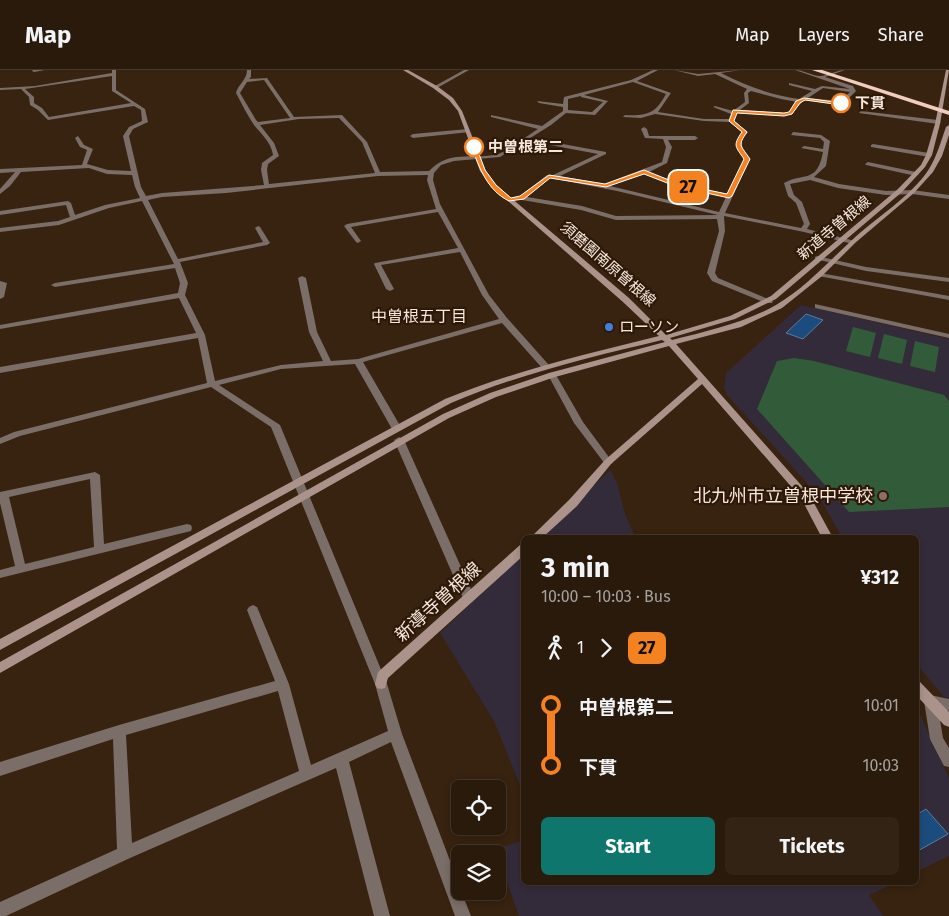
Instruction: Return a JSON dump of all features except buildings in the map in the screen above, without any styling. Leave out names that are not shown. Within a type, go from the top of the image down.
[{"type":"highway","points":[[815,70],[940,107],[949,107]]},
{"type":"highway","points":[[838,70],[940,107],[949,114]]},
{"type":"main road","name":"須磨園南原曽根線","points":[[405,70],[435,87],[451,99],[460,111],[483,171],[494,186],[626,300],[667,341],[805,496],[826,535]]},
{"type":"main road","name":"新道寺曽根線","points":[[667,341],[728,319],[769,301],[916,174],[929,155],[938,122],[948,70]]},
{"type":"main road","name":"新道寺曽根線","points":[[667,341],[738,325],[779,306],[820,275],[853,242],[912,192],[931,171],[946,147],[949,127]]},
{"type":"main road","points":[[0,645],[397,429],[473,390],[545,366],[667,341]]},
{"type":"main road","points":[[0,668],[306,497],[400,440],[446,416],[494,394],[667,341]]},
{"type":"main road","points":[[538,535],[573,503],[608,462],[702,379]]},
{"type":"main road","name":"新導寺曽根線","points":[[381,684],[382,676],[521,551]]},
{"type":"main road","points":[[919,689],[949,720]]},
{"type":"street","points":[[34,71],[43,70]]},
{"type":"street","points":[[249,70],[249,77],[238,93],[256,124],[269,139],[276,152],[276,156],[265,163],[264,170],[267,187]]},
{"type":"street","points":[[435,87],[467,70]]},
{"type":"street","points":[[545,366],[504,320],[460,250],[440,210],[430,180],[431,173],[436,166],[443,162],[498,156],[542,128],[565,108],[566,98],[633,81],[656,70]]},
{"type":"street","points":[[676,70],[698,75],[738,70]]},
{"type":"street","points":[[797,70],[851,87],[854,91]]},
{"type":"street","points":[[820,77],[838,70]]},
{"type":"street","points":[[0,89],[114,72],[114,91],[143,109],[145,122],[131,128],[126,136],[134,173],[138,187],[177,263],[184,283],[182,295],[201,335],[212,384],[275,425],[381,684],[395,734],[463,916]]},
{"type":"street","points":[[716,73],[750,89],[781,98],[841,103],[854,91]]},
{"type":"street","points":[[246,80],[265,78],[293,118]]},
{"type":"street","points":[[633,81],[669,93],[656,113]]},
{"type":"street","points":[[791,84],[816,92]]},
{"type":"street","points":[[23,87],[23,90],[30,95],[32,104],[40,109],[48,119],[135,104]]},
{"type":"street","points":[[715,108],[734,112],[784,114],[794,110],[802,100],[822,87],[854,91]]},
{"type":"street","points":[[731,121],[734,112],[747,103],[746,93],[750,89]]},
{"type":"street","points":[[539,102],[593,114],[606,101],[578,95]]},
{"type":"street","points":[[861,112],[938,122]]},
{"type":"street","points":[[625,116],[644,118],[656,113],[704,120],[731,121],[745,132],[738,141],[738,145],[747,159],[721,215],[722,231],[711,274],[715,279],[769,301]]},
{"type":"street","points":[[256,124],[293,118],[340,116],[364,138],[372,153],[378,174]]},
{"type":"street","points":[[493,116],[542,128]]},
{"type":"street","points":[[644,129],[647,137],[695,138]]},
{"type":"street","points":[[412,136],[468,131]]},
{"type":"street","points":[[793,134],[821,137],[827,142],[823,166],[810,178]]},
{"type":"street","points":[[78,138],[82,146],[90,149],[84,166]]},
{"type":"street","points":[[606,186],[664,163],[669,148],[665,138]]},
{"type":"street","points":[[552,144],[604,153],[554,177]]},
{"type":"street","points":[[873,146],[929,155]]},
{"type":"street","points":[[804,148],[826,152]]},
{"type":"street","points":[[868,164],[916,174]]},
{"type":"street","points":[[0,171],[90,166],[107,172],[134,173]]},
{"type":"street","points":[[0,192],[20,169]]},
{"type":"street","points":[[644,172],[677,185],[729,196]]},
{"type":"street","points":[[0,230],[59,223],[107,206],[145,198],[267,187],[378,174],[431,173]]},
{"type":"street","points":[[522,198],[549,176],[606,186],[721,215],[803,229],[853,242]]},
{"type":"street","points":[[803,229],[808,224],[799,202],[791,196],[787,183],[810,178],[838,186],[886,193],[912,192],[949,197]]},
{"type":"street","points":[[0,185],[8,185]]},
{"type":"street","points":[[509,200],[522,198],[582,208],[616,218],[721,215]]},
{"type":"street","points":[[0,213],[68,203],[73,218]]},
{"type":"street","points":[[358,241],[347,226],[440,210]]},
{"type":"street","points":[[55,285],[177,263],[267,243],[258,228]]},
{"type":"street","points":[[390,289],[377,264],[460,250]]},
{"type":"street","points":[[817,258],[904,275],[946,280],[949,289]]},
{"type":"street","points":[[820,275],[949,298]]},
{"type":"street","points":[[302,278],[313,332],[328,363]]},
{"type":"street","points":[[0,283],[3,283],[0,297]]},
{"type":"street","points":[[0,327],[182,295]]},
{"type":"street","points":[[818,306],[949,336]]},
{"type":"street","points":[[0,441],[18,434],[281,366],[358,361],[504,320]]},
{"type":"street","points":[[0,370],[201,335]]},
{"type":"street","points":[[358,361],[397,429]]},
{"type":"street","points":[[552,375],[579,423],[608,462]]},
{"type":"street","points":[[400,440],[469,598]]},
{"type":"street","points":[[21,568],[2,491],[95,475],[100,549]]},
{"type":"street","points":[[0,574],[186,528]]},
{"type":"street","points":[[253,610],[282,684],[306,773]]},
{"type":"street","points":[[0,768],[282,684]]},
{"type":"street","points":[[949,705],[930,701],[937,739],[949,762]]},
{"type":"street","points":[[119,731],[125,853]]},
{"type":"street","points":[[0,910],[395,734]]},
{"type":"street","points":[[341,759],[382,916]]},
{"type":"shaded area","name":"北九州市立曽根中学校","points":[[801,305],[949,339],[949,699],[943,696],[919,667],[919,535],[841,535],[825,507],[808,484],[727,395],[724,388],[726,373]]},
{"type":"shaded area","points":[[610,470],[617,483],[625,514],[634,535],[543,535]]},
{"type":"shaded area","points":[[521,556],[521,788],[494,721],[440,633]]},
{"type":"shaded area","points":[[919,713],[949,778],[949,856],[919,871]]},
{"type":"shaded area","points":[[521,841],[521,885],[891,885],[869,895],[883,916],[519,916],[506,880],[506,846]]},
{"type":"green space","points":[[853,327],[876,333],[870,357],[846,351]]},
{"type":"green space","points":[[884,334],[907,340],[902,364],[878,358]]},
{"type":"green space","points":[[915,341],[939,347],[935,372],[910,366]]},
{"type":"green space","points":[[794,358],[814,361],[944,395],[949,401],[949,507],[849,512],[757,409],[777,361]]},
{"type":"water","points":[[806,314],[823,320],[803,339],[786,333]]},
{"type":"water","points":[[926,809],[948,834],[919,850],[919,813]]},
{"type":"bus line","name":"27","points":[[474,147],[483,171],[494,186],[509,200],[522,198],[549,176],[606,186],[644,172],[677,185],[729,196],[747,159],[738,145],[738,141],[745,132],[731,121],[735,111],[775,115],[791,113],[798,102],[804,99],[841,103]]},
{"type":"place","name":"下貫","points":[[841,103]]},
{"type":"place","name":"中曽根第二","points":[[474,147]]},
{"type":"place","name":"ローソン","points":[[609,327]]},
{"type":"place","name":"北九州市立曽根中学校","points":[[883,496]]},
{"type":"district","name":"中曽根五丁目","points":[[419,316]]}]
